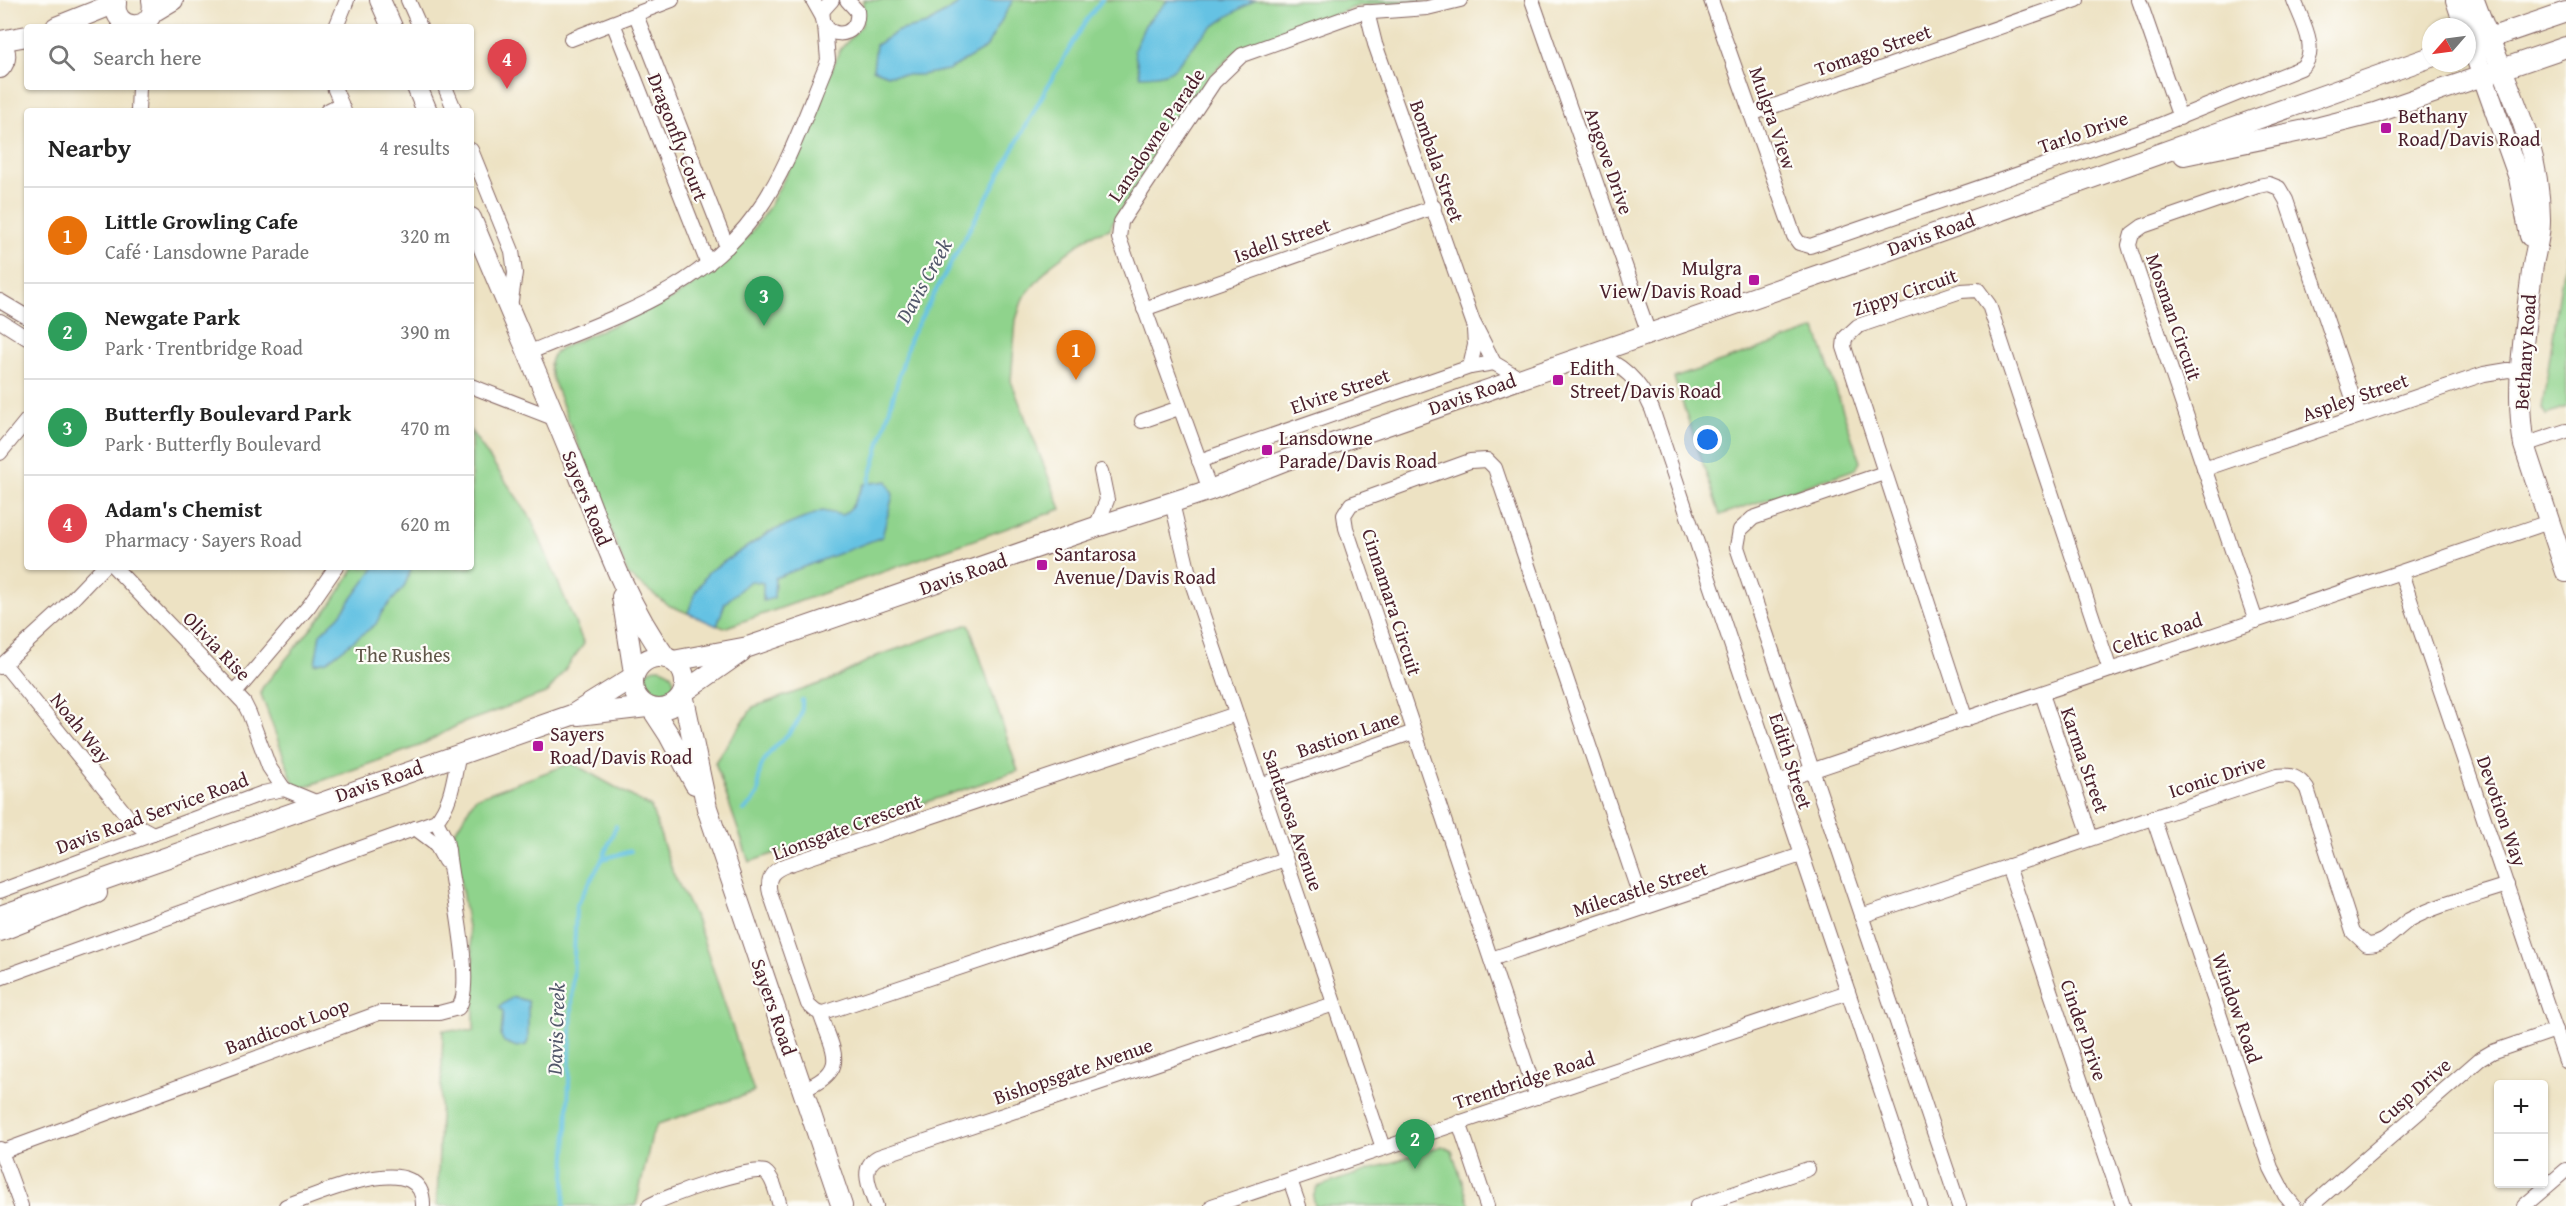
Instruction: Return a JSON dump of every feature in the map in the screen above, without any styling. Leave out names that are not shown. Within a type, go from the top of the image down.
[{"type":"street","points":[[150,15],[173,0]]},
{"type":"street","points":[[337,24],[347,0]]},
{"type":"street","points":[[380,0],[391,24]]},
{"type":"street","points":[[408,0],[419,24]]},
{"type":"street","points":[[571,39],[672,0]]},
{"type":"street","points":[[813,0],[823,21],[832,32],[848,32]]},
{"type":"street","points":[[828,60],[823,21],[826,5],[832,0]]},
{"type":"street","points":[[847,0],[854,6],[858,17]]},
{"type":"street","points":[[528,353],[657,298],[688,280],[728,247],[757,212],[770,191],[828,60],[853,28],[858,17],[860,0]]},
{"type":"street","name":"Lansdowne Parade","points":[[1210,490],[1119,238],[1119,227],[1214,82],[1237,59],[1248,52],[1344,17],[1367,12],[1417,9],[1460,0]]},
{"type":"street","name":"Angove Drive","points":[[1532,0],[1648,334]]},
{"type":"street","name":"Mulgra View","points":[[1711,0],[1794,236],[1804,245]]},
{"type":"street","name":"Tomago Street","points":[[1751,114],[2077,0]]},
{"type":"street","points":[[2139,0],[2180,118]]},
{"type":"street","name":"Tarlo Drive","points":[[1804,245],[1815,246],[2180,118],[2306,65],[2311,56],[2311,50],[2294,0]]},
{"type":"street","name":"Bethany Road","points":[[2456,0],[2464,18]]},
{"type":"street","name":"Bethany Road","points":[[2473,18],[2474,0]]},
{"type":"street","name":"Bombala Street","points":[[1367,12],[1375,44],[1473,322],[1494,363]]},
{"type":"street","points":[[2476,37],[2566,12]]},
{"type":"street","points":[[72,24],[121,15],[138,24]]},
{"type":"street","points":[[99,24],[121,15]]},
{"type":"street","name":"Dragonfly Court","points":[[636,15],[728,247]]},
{"type":"street","name":"Dragonfly Court","points":[[613,23],[708,264]]},
{"type":"street","points":[[2,65],[5,53],[0,42],[24,37]]},
{"type":"street","name":"Bethany Road","points":[[2476,42],[2503,69],[2514,94],[2536,172],[2540,225],[2532,269],[2520,372],[2519,406],[2524,445],[2566,572]]},
{"type":"street","name":"Davis Road","points":[[2128,166],[2347,121],[2405,104],[2566,47]]},
{"type":"street","points":[[2,65],[24,50]]},
{"type":"street","name":"Bethany Road","points":[[2476,52],[2519,178],[2529,230],[2532,269]]},
{"type":"street","name":"Davis Road","points":[[748,647],[1210,490],[1297,456],[2128,166],[2422,60]]},
{"type":"street","points":[[138,108],[139,90]]},
{"type":"street","points":[[335,90],[343,108]]},
{"type":"street","points":[[418,90],[426,108]]},
{"type":"street","points":[[446,90],[454,108]]},
{"type":"street","points":[[474,157],[512,251],[515,273],[510,310]]},
{"type":"street","name":"Mosman Circuit","points":[[2256,621],[2131,252],[2129,240],[2139,228],[2258,186],[2274,185],[2279,188],[2286,200],[2359,416]]},
{"type":"street","name":"Isdell Street","points":[[1144,309],[1434,207]]},
{"type":"street","name":"Sayers Road","points":[[474,225],[556,419],[618,576],[641,622],[669,659]]},
{"type":"street","name":"Zippy Circuit","points":[[1966,720],[1845,355],[1845,338],[1858,326],[1961,291],[1978,290],[1989,305],[2110,670]]},
{"type":"street","points":[[0,301],[24,315]]},
{"type":"street","points":[[0,321],[24,336]]},
{"type":"street","name":"Bombala Street","points":[[1470,367],[1475,345],[1473,322]]},
{"type":"street","name":"Edith Street","points":[[1593,354],[1611,359],[1631,375],[1639,384],[1652,409],[1920,1206]]},
{"type":"street","points":[[1494,363],[1519,378]]},
{"type":"street","name":"Elvire Street","points":[[1200,461],[1470,367],[1494,363]]},
{"type":"street","name":"Aspley Street","points":[[2204,469],[2484,374],[2508,370],[2520,372]]},
{"type":"street","points":[[474,387],[556,419]]},
{"type":"street","points":[[1142,421],[1179,408]]},
{"type":"street","points":[[0,453],[24,424]]},
{"type":"street","points":[[2524,445],[2566,431]]},
{"type":"street","name":"Cinnamara Circuit","points":[[1537,1096],[1346,528],[1344,515],[1348,507],[1357,501],[1470,461],[1487,460],[1495,468],[1644,908]]},
{"type":"street","points":[[1096,527],[1107,500],[1101,471]]},
{"type":"street","name":"Edith Street","points":[[1884,473],[1753,518],[1740,530],[1737,547],[1959,1206]]},
{"type":"street","name":"Santarosa Avenue","points":[[1172,503],[1190,574],[1383,1148]]},
{"type":"street","name":"Celtic Road","points":[[1778,782],[2549,522]]},
{"type":"street","points":[[2,665],[59,614],[100,570]]},
{"type":"street","name":"Olivia Rise","points":[[117,570],[236,693],[249,713],[269,767],[284,789]]},
{"type":"street","points":[[236,693],[309,606],[334,570]]},
{"type":"street","name":"Devotion Way","points":[[2401,573],[2566,1061]]},
{"type":"street","name":"Sayers Road","points":[[618,576],[634,675]]},
{"type":"street","points":[[748,647],[683,693],[679,700],[667,709],[650,708],[635,694],[634,675],[644,661],[658,657],[669,659],[748,647]]},
{"type":"street","points":[[669,659],[684,674],[683,693]]},
{"type":"street","name":"Noah Way","points":[[2,665],[128,818],[153,834]]},
{"type":"street","name":"Davis Road","points":[[572,715],[634,675]]},
{"type":"street","name":"Sayers Road","points":[[683,693],[707,808],[842,1206]]},
{"type":"street","name":"Karma Street","points":[[2042,693],[2091,838]]},
{"type":"street","name":"Davis Road","points":[[0,931],[72,904],[187,852],[318,802],[459,753],[572,715],[650,708]]},
{"type":"street","name":"Sayers Road","points":[[650,708],[678,750],[707,808]]},
{"type":"street","name":"Lionsgate Crescent","points":[[820,1013],[808,1004],[792,957],[769,887],[768,881],[773,872],[1236,714]]},
{"type":"street","name":"Bastion Lane","points":[[1260,784],[1414,732]]},
{"type":"street","points":[[0,978],[436,821],[443,813],[449,799],[459,753]]},
{"type":"street","points":[[263,793],[269,767]]},
{"type":"street","name":"Iconic Drive","points":[[1861,916],[2277,776],[2295,777],[2307,789],[2353,932],[2367,945],[2376,946],[2416,916],[2507,885]]},
{"type":"street","points":[[284,789],[318,802]]},
{"type":"street","name":"Davis Road Service Road","points":[[0,891],[263,793],[284,789]]},
{"type":"street","name":"Window Road","points":[[2153,817],[2271,1168],[2285,1196],[2294,1206]]},
{"type":"street","points":[[128,818],[128,843]]},
{"type":"street","name":"Bandicoot Loop","points":[[21,1206],[1,1150],[379,1013],[453,1011],[461,1005],[464,992],[463,960],[446,840],[436,821]]},
{"type":"street","name":"Bandicoot Loop","points":[[415,828],[435,843],[449,871]]},
{"type":"street","name":"Davis Road","points":[[0,916],[117,873],[187,852]]},
{"type":"street","name":"Milecastle Street","points":[[1491,959],[1802,855]]},
{"type":"street","points":[[802,1090],[825,1080],[835,1062],[820,1013],[1285,858]]},
{"type":"street","name":"Cinder Drive","points":[[2008,866],[2122,1206]]},
{"type":"street","name":"Trentbridge Road","points":[[1212,1206],[1848,992]]},
{"type":"street","name":"Bishopsgate Avenue","points":[[876,1206],[866,1173],[869,1163],[878,1157],[1334,1004]]},
{"type":"street","name":"Cusp Drive","points":[[2311,1206],[2480,1059],[2492,1052],[2556,1030]]},
{"type":"street","points":[[1459,1122],[1487,1206]]},
{"type":"street","points":[[1697,1206],[1808,1169]]},
{"type":"street","points":[[649,1206],[662,1199],[743,1172],[760,1170],[768,1175],[780,1206]]},
{"type":"street","points":[[2524,1206],[2566,1170]]},
{"type":"street","points":[[286,1206],[356,1181],[377,1177],[416,1182],[422,1189],[423,1206]]},
{"type":"street","points":[[1290,1180],[1299,1206]]},
{"type":"green space","points":[[863,0],[1431,0],[1358,6],[1238,50],[1212,74],[1113,221],[1110,229],[1091,235],[1051,265],[1023,298],[1016,320],[1011,381],[1061,509],[724,628],[668,605],[628,575],[553,380],[550,363],[555,353],[561,348],[670,300],[704,278],[747,238],[769,207],[787,173],[840,50],[862,25]]},
{"type":"green space","points":[[2566,251],[2566,408],[2546,415],[2542,408]]},
{"type":"green space","points":[[1816,329],[1860,462],[1856,469],[1720,515],[1674,378]]},
{"type":"green space","name":"The Rushes","points":[[474,435],[531,518],[584,644],[548,692],[460,724],[419,746],[296,790],[261,694],[262,688],[329,607],[353,570],[474,570]]},
{"type":"green space","points":[[969,624],[1018,771],[749,862],[715,762],[753,707],[831,680],[877,656]]},
{"type":"green space","points":[[658,668],[669,673],[674,684],[669,695],[658,700],[647,695],[642,684],[647,673]]},
{"type":"green space","points":[[572,763],[651,807],[673,873],[697,921],[754,1092],[658,1124],[652,1135],[636,1206],[437,1206],[443,1030],[474,1031],[473,958],[453,835],[475,798]]},
{"type":"green space","points":[[1442,1146],[1452,1151],[1470,1206],[1315,1206],[1313,1197],[1317,1187]]},
{"type":"water","points":[[960,0],[1013,0],[986,48],[948,70],[921,75],[887,75],[873,69],[876,45],[898,31],[927,24],[957,5]]},
{"type":"water","points":[[1168,0],[1255,0],[1204,34],[1170,71],[1163,74],[1140,76],[1134,50],[1145,25]]},
{"type":"water","points":[[887,481],[893,495],[882,537],[775,578],[774,598],[763,601],[763,583],[750,581],[725,603],[717,626],[688,613],[695,593],[708,572],[770,532],[822,511],[842,515],[851,508],[864,484]]},
{"type":"water","points":[[373,570],[411,570],[404,587],[382,612],[376,624],[327,661],[315,664],[320,634],[339,616]]},
{"type":"water","points":[[513,997],[528,1001],[528,1041],[526,1045],[517,1047],[504,1042],[501,1036],[503,1012],[499,1007]]},
{"type":"waterway","name":"Davis Creek","points":[[867,488],[910,338],[1051,80],[1086,21],[1102,0]]},
{"type":"waterway","name":"Davis Creek","points":[[744,810],[756,797],[760,769],[764,761],[795,727],[802,711],[802,700]]},
{"type":"waterway","name":"Davis Creek","points":[[564,1206],[576,906],[602,860],[616,826]]},
{"type":"waterway","name":"Davis Creek","points":[[602,859],[631,851]]},
{"type":"place","name":"Adam's Chemist","points":[[507,89]]},
{"type":"place","name":"Bethany Road/Davis Road","points":[[2386,128]]},
{"type":"place","name":"Mulgra View/Davis Road","points":[[1754,280]]},
{"type":"place","name":"Butterfly Boulevard Park","points":[[764,326]]},
{"type":"place","name":"Little Growling Cafe","points":[[1076,380]]},
{"type":"place","name":"Edith Street/Davis Road","points":[[1558,380]]},
{"type":"place","name":"Lansdowne Parade/Davis Road","points":[[1267,450]]},
{"type":"place","name":"Santarosa Avenue/Davis Road","points":[[1042,565]]},
{"type":"place","name":"Sayers Road/Davis Road","points":[[538,746]]},
{"type":"place","name":"Newgate Park","points":[[1415,1169]]}]
